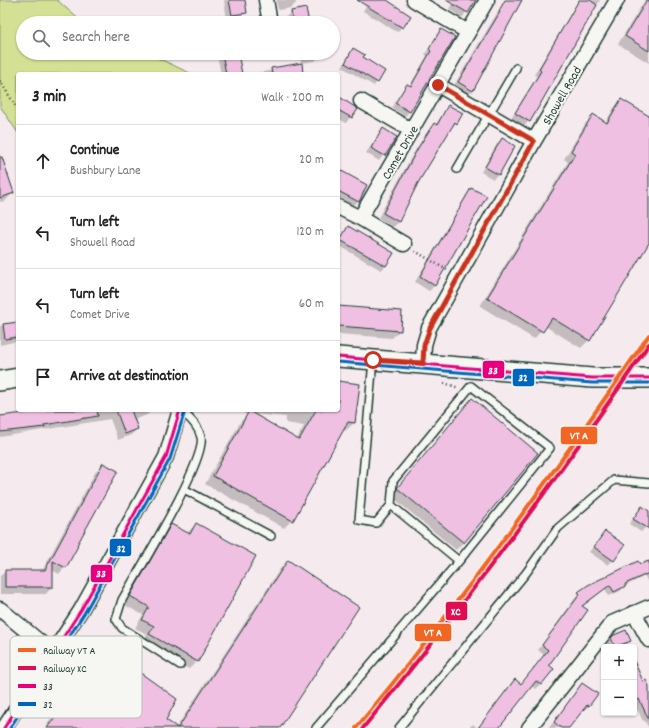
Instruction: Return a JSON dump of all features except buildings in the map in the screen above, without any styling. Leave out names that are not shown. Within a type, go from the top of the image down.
[{"type":"street","points":[[266,0],[269,16]]},
{"type":"street","points":[[414,0],[468,32]]},
{"type":"street","name":"Comet Drive","points":[[360,218],[487,0]]},
{"type":"street","name":"Showell Road","points":[[423,363],[424,345],[430,328],[534,141],[617,0]]},
{"type":"street","points":[[438,85],[534,141]]},
{"type":"street","points":[[361,101],[411,130]]},
{"type":"street","points":[[340,208],[404,244]]},
{"type":"street","points":[[340,357],[592,378],[649,378]]},
{"type":"street","points":[[0,381],[16,378]]},
{"type":"street","points":[[65,636],[166,457],[180,412]]},
{"type":"street","points":[[529,728],[612,623],[649,607]]},
{"type":"street","points":[[0,609],[32,636]]},
{"type":"street","points":[[634,613],[649,640]]},
{"type":"street","points":[[4,728],[11,718]]},
{"type":"lane","points":[[457,169],[516,68]]},
{"type":"lane","points":[[316,728],[459,561],[550,448],[471,386],[393,481],[391,505],[376,522],[360,520],[373,360]]},
{"type":"lane","points":[[135,636],[122,628],[116,619],[122,600],[184,489],[202,446],[201,437],[196,425],[183,412]]},
{"type":"lane","points":[[399,728],[526,573],[558,528],[614,480],[649,483]]},
{"type":"lane","points":[[184,489],[271,536]]},
{"type":"lane","points":[[391,505],[459,561]]},
{"type":"lane","points":[[142,641],[180,665]]},
{"type":"path","points":[[0,81],[16,107]]},
{"type":"path","points":[[404,244],[458,276]]},
{"type":"green space","points":[[0,0],[57,0],[75,16],[16,16],[16,60],[162,60],[188,72],[16,72],[16,130],[0,106]]},
{"type":"transit line","points":[[356,728],[433,632],[507,535],[579,436],[649,335]]},
{"type":"transit line","name":"33","points":[[340,357],[592,378],[649,378]]},
{"type":"transit line","name":"32","points":[[340,362],[592,383],[649,383]]},
{"type":"transit line","name":"33","points":[[64,636],[81,610],[166,457],[179,412]]},
{"type":"transit line","name":"32","points":[[69,636],[85,612],[170,459],[185,412]]},
{"type":"transit line","name":"33","points":[[4,728],[11,718]]},
{"type":"transit line","name":"32","points":[[10,728],[16,718]]},
{"type":"rail line","name":"XC","points":[[363,728],[475,587],[546,491],[649,344]]},
{"type":"route","points":[[373,360],[423,363],[424,345],[430,328],[534,141],[438,85]]}]
